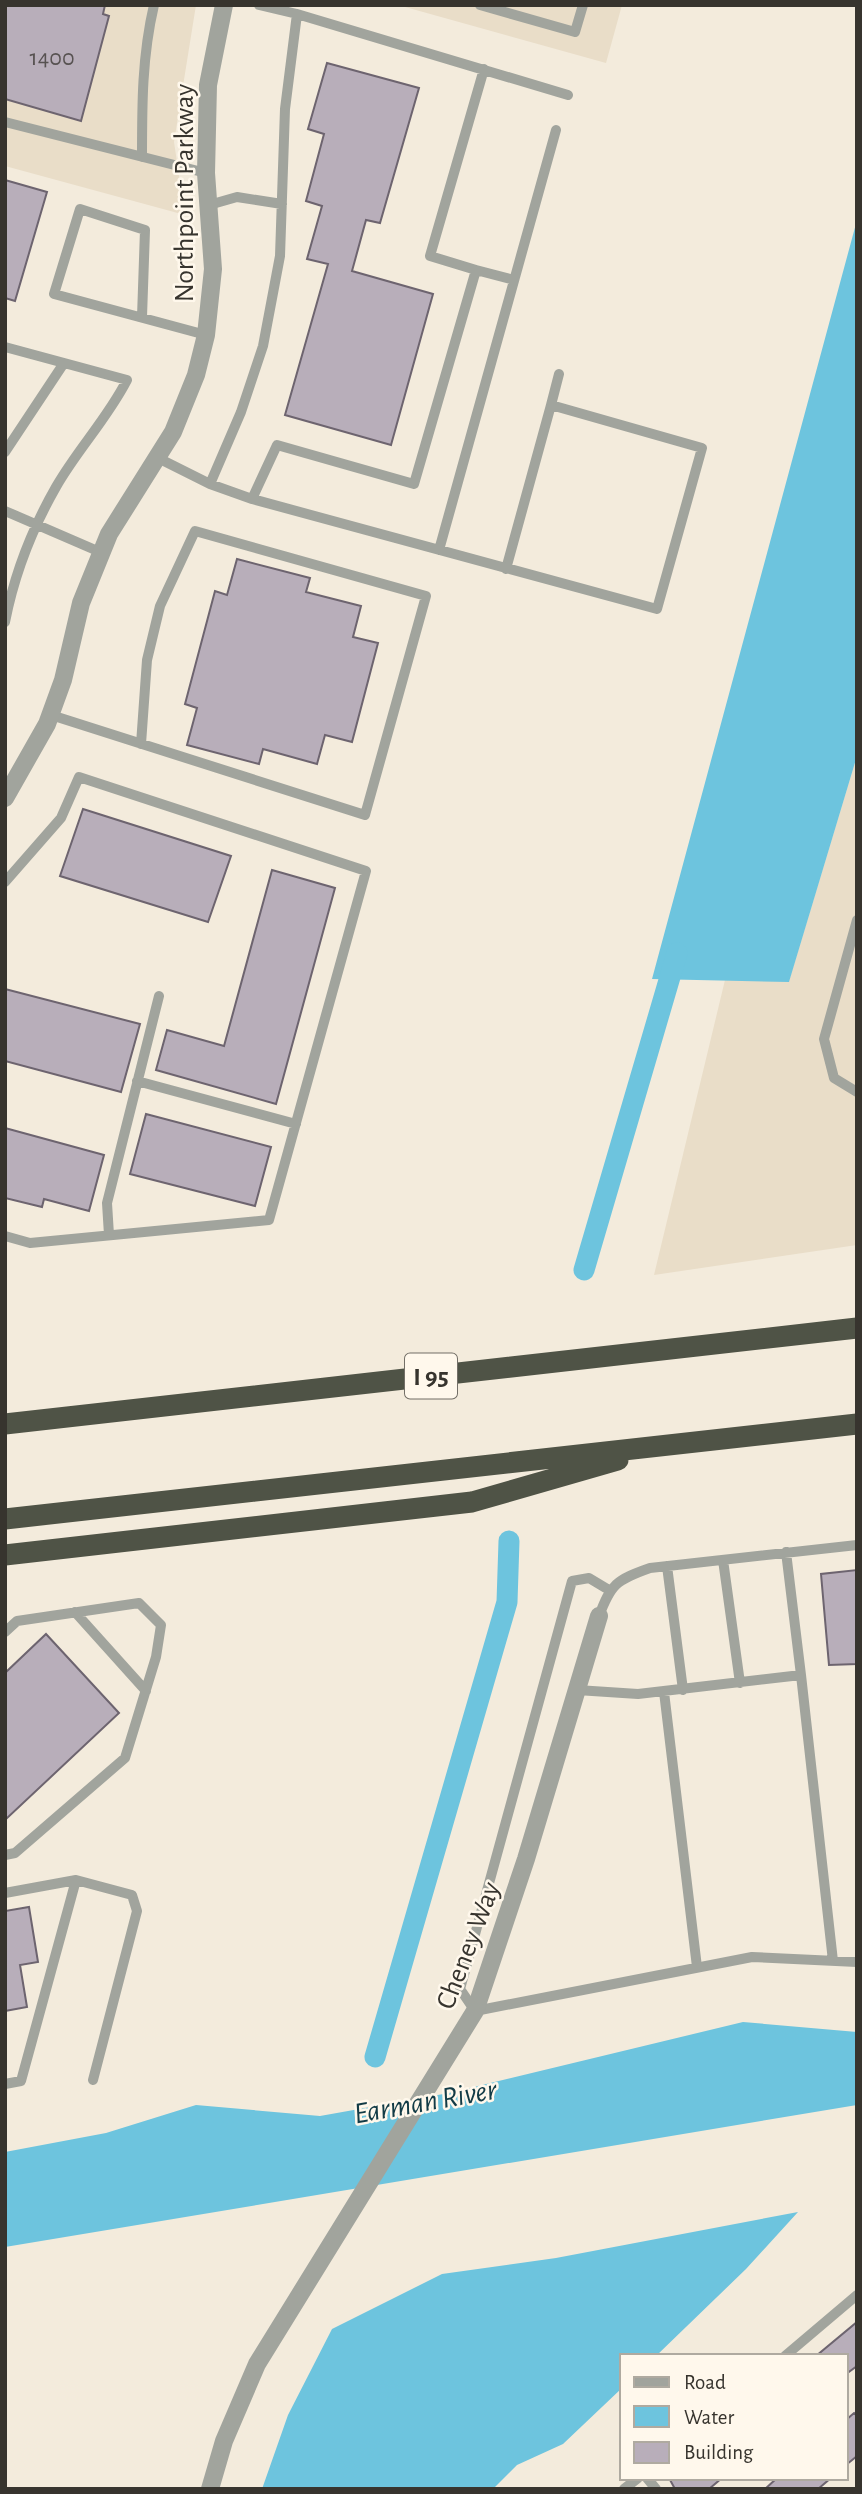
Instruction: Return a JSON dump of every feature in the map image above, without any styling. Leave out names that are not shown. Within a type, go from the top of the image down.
[{"type":"highway","name":"I 95","points":[[5,1424],[857,1328]]},
{"type":"highway","points":[[5,1519],[857,1424]]},
{"type":"highway","points":[[5,1555],[472,1502],[674,1444]]},
{"type":"street","name":"Northpoint Parkway","points":[[8,789],[51,715],[63,680],[81,603],[100,552],[108,534],[158,458],[186,404],[206,334],[213,269],[206,173],[208,85],[224,5]]},
{"type":"street","name":"Cheney Way","points":[[211,2489],[224,2441],[257,2364],[475,2011],[526,1859],[599,1616]]},
{"type":"lane","points":[[142,157],[142,80],[146,37],[154,5]]},
{"type":"lane","points":[[259,5],[568,95]]},
{"type":"lane","points":[[480,5],[575,32],[583,5]]},
{"type":"lane","points":[[210,484],[241,412],[263,346],[280,256],[285,109],[297,14]]},
{"type":"lane","points":[[484,69],[430,256],[514,280]]},
{"type":"lane","points":[[5,122],[206,173]]},
{"type":"lane","points":[[439,550],[556,130]]},
{"type":"lane","points":[[209,205],[237,197],[282,205]]},
{"type":"lane","points":[[142,317],[145,230],[80,209],[54,294],[206,334]]},
{"type":"lane","points":[[252,499],[277,445],[414,484],[476,270]]},
{"type":"lane","points":[[5,347],[127,380],[113,407],[56,487],[13,581],[5,622]]},
{"type":"lane","points":[[5,452],[64,363]]},
{"type":"lane","points":[[506,569],[559,374]]},
{"type":"lane","points":[[158,458],[210,484],[252,499],[657,610],[702,448],[551,405]]},
{"type":"lane","points":[[5,511],[100,552]]},
{"type":"lane","points":[[51,715],[141,744],[365,816],[426,596],[195,531],[160,606],[148,660],[141,744]]},
{"type":"lane","points":[[5,882],[61,818],[79,777],[366,872],[270,1220],[30,1243],[5,1236]]},
{"type":"lane","points":[[857,920],[824,1039],[834,1078],[857,1093]]},
{"type":"lane","points":[[108,1235],[107,1203],[159,996]]},
{"type":"lane","points":[[137,1081],[296,1124]]},
{"type":"lane","points":[[599,1616],[609,1590],[628,1575],[667,1566],[857,1545]]},
{"type":"lane","points":[[786,1552],[832,1961]]},
{"type":"lane","points":[[723,1560],[740,1683]]},
{"type":"lane","points":[[667,1566],[683,1690]]},
{"type":"lane","points":[[609,1590],[589,1578],[572,1581],[460,1989],[475,2011],[752,1957],[857,1962]]},
{"type":"lane","points":[[5,1632],[17,1620],[139,1603],[161,1625],[146,1691],[125,1758],[15,1853],[5,1855]]},
{"type":"lane","points":[[75,1612],[146,1691]]},
{"type":"lane","points":[[577,1689],[638,1694],[801,1675]]},
{"type":"lane","points":[[664,1692],[697,1967]]},
{"type":"lane","points":[[5,2084],[21,2081],[76,1880]]},
{"type":"lane","points":[[5,1893],[76,1880],[132,1895],[137,1911],[93,2080]]},
{"type":"lane","points":[[787,2354],[857,2295]]},
{"type":"shaded area","points":[[5,5],[196,5],[174,142],[185,215],[5,166]]},
{"type":"shaded area","points":[[398,5],[622,5],[606,63]]},
{"type":"shaded area","points":[[857,756],[857,1245],[654,1275],[725,980],[789,981]]},
{"type":"water","points":[[857,220],[857,756],[789,982],[652,979]]},
{"type":"water","name":"Earman River","points":[[743,2022],[857,2032],[857,2105],[5,2247],[5,2152],[106,2133],[196,2105],[320,2116],[449,2093]]},
{"type":"water","points":[[798,2212],[746,2269],[658,2354],[620,2354],[620,2390],[563,2444],[517,2465],[493,2489],[262,2489],[288,2415],[332,2329],[442,2274],[556,2258]]},
{"type":"building","points":[[5,5],[105,5],[103,14],[109,16],[81,121],[5,99]]},
{"type":"building","points":[[327,63],[419,88],[380,223],[366,220],[352,271],[433,294],[391,445],[285,415],[328,264],[307,259],[322,206],[306,201],[324,134],[308,129]]},
{"type":"building","points":[[5,180],[47,192],[15,301],[5,298]]},
{"type":"building","points":[[237,559],[310,578],[306,592],[361,606],[353,637],[378,643],[352,742],[325,735],[317,764],[263,749],[259,764],[187,745],[197,708],[185,704],[215,591],[227,595]]},
{"type":"building","points":[[83,809],[231,856],[208,922],[60,876]]},
{"type":"building","points":[[272,870],[335,888],[276,1104],[156,1070],[167,1030],[224,1046]]},
{"type":"building","points":[[5,989],[140,1024],[121,1092],[5,1061]]},
{"type":"building","points":[[146,1114],[271,1147],[255,1206],[130,1174]]},
{"type":"building","points":[[5,1128],[104,1155],[89,1211],[44,1199],[42,1207],[5,1198]]},
{"type":"building","points":[[857,1570],[857,1664],[829,1665],[821,1574]]},
{"type":"building","points":[[46,1634],[119,1713],[5,1820],[5,1673]]},
{"type":"building","points":[[29,1907],[38,1962],[20,1965],[27,2007],[5,2011],[5,1911]]},
{"type":"building","points":[[857,2322],[857,2366],[848,2373],[848,2354],[818,2354]]},
{"type":"building","points":[[854,2413],[857,2416],[857,2456],[848,2463],[848,2418]]},
{"type":"building","points":[[670,2480],[720,2480],[709,2489],[675,2489]]},
{"type":"building","points":[[775,2480],[829,2480],[818,2489],[765,2489]]},
{"type":"waterway","points":[[584,1270],[677,953]]},
{"type":"waterway","points":[[375,2057],[507,1602],[509,1541]]}]
